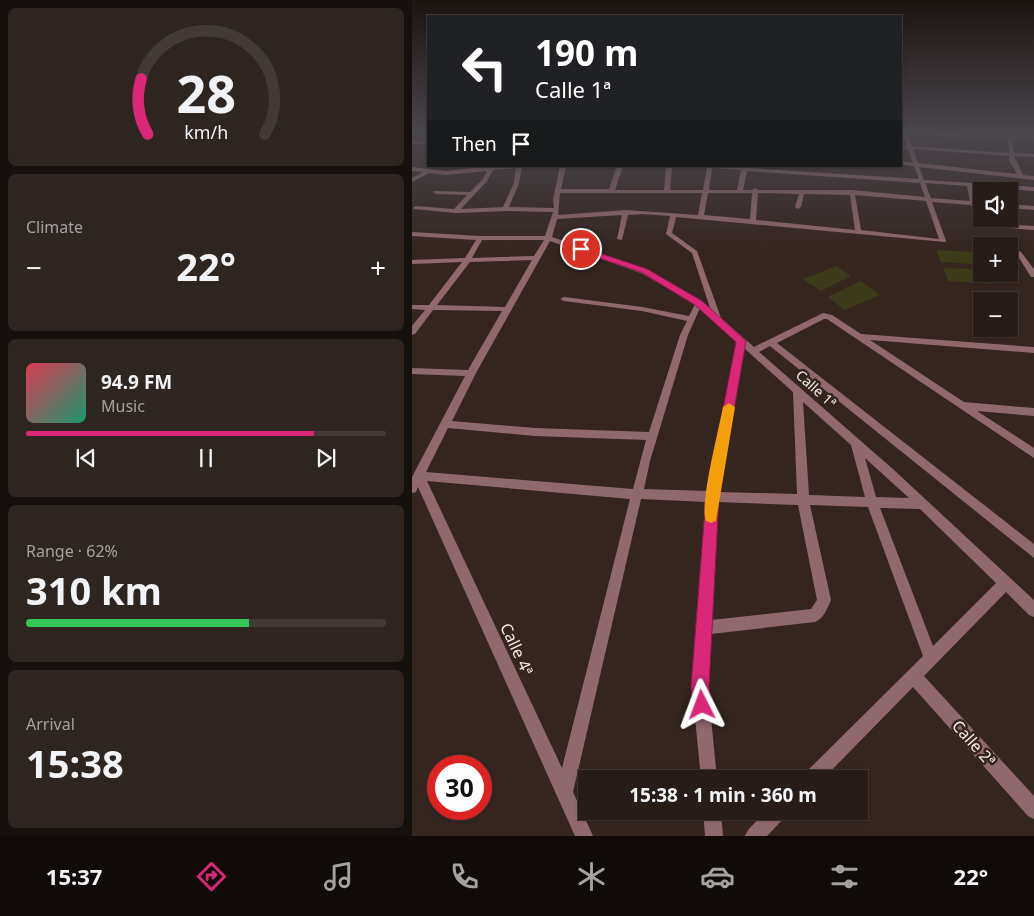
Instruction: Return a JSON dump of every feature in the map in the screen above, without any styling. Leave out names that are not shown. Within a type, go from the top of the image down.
[{"type":"street","points":[[412,180],[422,172]]},
{"type":"street","points":[[456,211],[485,180],[489,172]]},
{"type":"street","points":[[505,208],[516,186],[520,172]]},
{"type":"street","points":[[562,172],[556,200],[556,214],[548,238],[471,373],[416,482],[637,494],[923,504]]},
{"type":"street","points":[[612,190],[618,172]]},
{"type":"street","points":[[667,190],[668,172]]},
{"type":"street","points":[[701,217],[709,172]]},
{"type":"street","points":[[740,190],[744,172]]},
{"type":"street","points":[[802,172],[1034,189]]},
{"type":"street","points":[[416,208],[456,211],[505,208],[556,214],[626,212],[674,214],[943,241],[919,172]]},
{"type":"street","points":[[978,172],[1034,178]]},
{"type":"street","points":[[1019,172],[1022,177]]},
{"type":"street","points":[[558,191],[755,190],[852,192],[973,203],[970,185]]},
{"type":"street","points":[[753,222],[755,190]]},
{"type":"street","points":[[798,207],[802,191]]},
{"type":"street","points":[[436,192],[472,194]]},
{"type":"street","points":[[852,192],[858,231]]},
{"type":"street","points":[[1018,207],[1034,208]]},
{"type":"street","points":[[620,239],[626,212]]},
{"type":"street","points":[[674,214],[668,234],[695,252],[717,319]]},
{"type":"street","points":[[1017,227],[1034,228]]},
{"type":"street","name":"Calle 1ª","points":[[412,234],[480,238],[548,238],[644,271],[698,303],[856,442],[1034,610]]},
{"type":"street","points":[[412,332],[467,261],[480,238]]},
{"type":"street","points":[[1019,253],[1034,275]]},
{"type":"street","points":[[412,262],[536,258]]},
{"type":"street","points":[[564,299],[642,309],[691,319]]},
{"type":"street","points":[[564,793],[637,494],[684,334],[698,303]]},
{"type":"street","points":[[412,307],[508,309]]},
{"type":"street","points":[[752,351],[827,316],[1034,454]]},
{"type":"street","points":[[861,337],[1034,350]]},
{"type":"street","points":[[708,770],[700,687],[713,496],[741,341]]},
{"type":"street","points":[[770,342],[1034,552]]},
{"type":"street","points":[[412,371],[471,373]]},
{"type":"street","points":[[704,628],[815,615],[824,600],[803,499],[798,391]]},
{"type":"street","points":[[963,406],[1034,412]]},
{"type":"street","points":[[446,424],[535,432],[653,436]]},
{"type":"street","points":[[856,442],[872,502],[931,659]]},
{"type":"street","name":"Calle 4ª","points":[[416,482],[584,836]]},
{"type":"street","points":[[820,770],[1005,584]]},
{"type":"street","name":"Calle 2ª","points":[[914,676],[1034,810]]},
{"type":"street","points":[[713,820],[714,836]]},
{"type":"street","points":[[754,836],[770,820]]},
{"type":"shaded area","points":[[936,250],[973,252],[973,264],[941,262]]},
{"type":"shaded area","points":[[836,266],[851,276],[821,291],[803,279]]},
{"type":"shaded area","points":[[943,268],[973,269],[973,282],[994,282],[995,284],[948,281]]},
{"type":"shaded area","points":[[861,281],[880,295],[845,310],[828,297]]},
{"type":"slow traffic","points":[[711,517],[729,407]]},
{"type":"route","points":[[581,249],[644,271],[698,303],[741,341],[713,496],[700,687],[702,705]]}]
